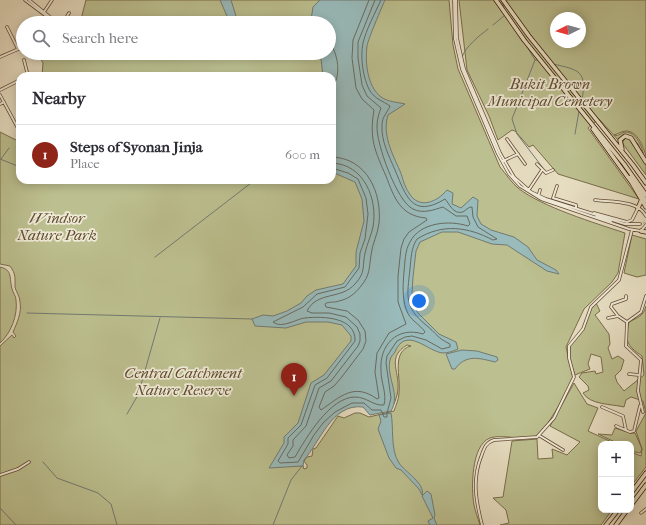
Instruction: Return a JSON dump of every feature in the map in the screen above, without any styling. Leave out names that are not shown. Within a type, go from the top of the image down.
[{"type":"highway","points":[[496,0],[520,34],[616,154],[646,195]]},
{"type":"highway","points":[[503,0],[529,36],[646,183]]},
{"type":"highway","points":[[591,124],[595,133],[621,167],[642,199],[645,208],[639,207],[642,199]]},
{"type":"highway","points":[[626,156],[620,142],[622,138],[627,136],[635,142],[646,162]]},
{"type":"highway","points":[[616,154],[646,201]]},
{"type":"highway","points":[[641,231],[646,232]]},
{"type":"highway","points":[[634,488],[646,473]]},
{"type":"highway","points":[[634,501],[646,485]]},
{"type":"highway","points":[[606,525],[616,513]]},
{"type":"highway","points":[[616,525],[625,513]]},
{"type":"street","points":[[25,0],[48,16]]},
{"type":"street","points":[[455,0],[458,46],[464,69],[502,161],[514,177],[528,191],[546,200],[627,222],[632,220],[639,207],[622,203],[595,200]]},
{"type":"street","points":[[31,1],[49,16]]},
{"type":"street","points":[[44,12],[50,1]]},
{"type":"street","points":[[8,27],[16,45]]},
{"type":"street","points":[[0,56],[16,50]]},
{"type":"street","points":[[24,60],[27,72]]},
{"type":"street","points":[[0,90],[16,82]]},
{"type":"street","points":[[0,95],[16,124]]},
{"type":"street","points":[[0,104],[4,102]]},
{"type":"street","points":[[507,139],[525,164]]},
{"type":"street","points":[[502,161],[518,154]]},
{"type":"street","points":[[537,164],[542,170],[548,173],[553,170]]},
{"type":"street","points":[[528,191],[542,170]]},
{"type":"street","points":[[553,200],[557,186]]},
{"type":"street","points":[[538,196],[540,190]]},
{"type":"street","points":[[546,200],[559,200],[576,206],[575,209]]},
{"type":"street","points":[[553,200],[594,217],[630,229],[641,231],[646,225]]},
{"type":"street","points":[[636,212],[645,208],[646,216]]},
{"type":"street","points":[[590,212],[625,224],[640,225],[630,226],[594,217]]},
{"type":"street","points":[[540,436],[554,418],[573,381],[573,373],[568,352],[569,346],[583,329],[591,307],[619,280],[626,254],[630,229]]},
{"type":"street","points":[[627,322],[641,312],[646,296]]},
{"type":"street","points":[[622,300],[611,305],[618,316],[627,322]]},
{"type":"street","points":[[608,318],[618,316]]},
{"type":"street","points":[[627,322],[626,343],[629,350],[640,360],[638,385],[643,412]]},
{"type":"street","points":[[629,374],[639,376]]},
{"type":"street","points":[[616,426],[634,431],[640,402]]},
{"type":"street","points":[[602,407],[623,416],[626,430]]},
{"type":"street","points":[[482,525],[476,501],[475,487],[477,468],[486,445],[494,440],[540,436],[563,450]]},
{"type":"street","points":[[0,475],[18,469],[30,462]]},
{"type":"street","points":[[641,513],[646,509]]},
{"type":"green space","name":"Central Catchment Nature Reserve","points":[[86,0],[449,0],[453,45],[458,69],[500,167],[518,188],[541,202],[569,214],[625,233],[618,273],[612,282],[584,309],[566,347],[573,378],[544,430],[536,436],[530,438],[490,438],[484,442],[479,449],[474,468],[473,498],[474,507],[480,525],[0,525],[0,346],[12,335],[14,338],[16,336],[13,332],[19,317],[20,306],[13,271],[10,266],[0,264],[0,132],[16,140],[16,184],[336,184],[336,72],[42,72],[43,63],[41,60],[336,60],[336,16],[82,16]],"holes":[[[407,345],[411,346],[401,353],[399,359],[399,395],[394,411],[369,417],[360,413],[355,413],[344,418],[338,416],[316,448],[313,449],[312,456],[307,457],[304,461],[307,468],[304,469],[303,466],[300,466],[314,440],[328,422],[343,409],[362,404],[394,404],[398,388],[395,364],[397,354]]]},
{"type":"green space","name":"Bukit Brown Municipal Cemetery","points":[[459,0],[646,0],[646,156],[637,137],[630,132],[624,131],[614,135],[626,132],[633,135],[641,146],[644,157],[638,144],[629,135],[619,141],[599,119],[588,128],[639,199],[558,174],[533,145],[529,147],[515,131],[512,130],[498,140],[489,116],[467,70]]},
{"type":"green space","points":[[626,138],[629,139],[646,165],[646,175],[623,144],[623,141]]},
{"type":"green space","points":[[632,235],[646,239],[646,275],[637,277],[624,273]]},
{"type":"green space","points":[[0,267],[9,272],[12,289],[16,299],[16,312],[10,329],[0,343]]},
{"type":"green space","points":[[596,303],[600,311],[595,315],[609,334],[610,344],[608,348],[612,359],[618,356],[624,360],[621,370],[615,376],[617,382],[624,391],[644,375],[642,356],[630,346],[627,334],[629,322],[642,315],[646,306],[646,413],[643,401],[631,397],[626,400],[624,407],[596,402],[586,397],[583,393],[589,390],[588,386],[579,377],[582,373],[595,371],[596,374],[603,372],[601,357],[591,354],[588,364],[590,369],[575,375],[569,357],[570,346],[583,330],[592,307]]},
{"type":"green space","points":[[574,383],[587,404],[598,408],[588,431],[610,441],[598,441],[598,513],[610,513],[601,525],[500,525],[509,523],[506,510],[493,498],[503,497],[512,441],[537,439],[538,459],[553,458],[552,449],[567,455],[580,442],[550,426]]},
{"type":"green space","points":[[646,413],[646,467],[634,482],[634,453],[641,456],[642,449],[636,431]]},
{"type":"green space","points":[[615,428],[630,433],[635,433],[642,449],[640,453],[634,452],[634,441],[613,441],[598,434],[612,435]]},
{"type":"water","points":[[220,0],[231,0],[236,16],[227,16]]},
{"type":"water","points":[[320,0],[385,0],[368,42],[366,52],[367,66],[373,87],[381,97],[390,101],[405,104],[388,115],[386,129],[391,150],[409,193],[413,198],[423,203],[433,201],[447,190],[453,193],[452,204],[461,208],[473,197],[478,200],[477,216],[481,224],[491,230],[514,237],[528,247],[537,260],[556,270],[559,274],[547,271],[507,245],[492,244],[458,232],[442,232],[420,242],[416,251],[413,277],[412,293],[415,308],[439,334],[456,342],[458,349],[443,353],[437,352],[411,340],[400,344],[391,357],[389,366],[394,392],[394,405],[391,411],[370,415],[363,407],[352,407],[343,411],[328,425],[304,460],[303,466],[269,468],[284,443],[284,437],[298,423],[311,383],[324,375],[351,341],[351,336],[342,325],[328,322],[306,322],[286,328],[255,326],[252,319],[263,315],[273,316],[287,311],[301,303],[307,296],[316,290],[343,284],[356,266],[356,252],[364,221],[362,199],[355,182],[336,174],[336,72],[323,72],[321,60],[336,60],[336,16],[312,16],[313,7]]},
{"type":"water","points":[[462,350],[477,351],[497,357],[498,360],[495,362],[473,358],[464,361],[455,369],[452,369],[446,354]]},
{"type":"water","points":[[391,413],[393,445],[396,457],[399,463],[421,486],[422,495],[419,489],[401,470],[396,468],[389,458],[378,429],[381,421],[379,415]]},
{"type":"water","points":[[427,491],[431,494],[435,515],[434,518],[437,525],[430,525],[428,521],[433,518],[422,496]]},
{"type":"waterway","points":[[502,1],[504,8]]},
{"type":"waterway","points":[[493,25],[505,15]]},
{"type":"waterway","points":[[462,57],[470,45],[488,29]]},
{"type":"waterway","points":[[526,45],[535,60],[539,60]]},
{"type":"waterway","points":[[535,60],[512,119],[517,134],[543,168]]},
{"type":"waterway","points":[[553,64],[570,68],[580,73],[583,83],[582,100]]},
{"type":"waterway","points":[[575,134],[579,111]]},
{"type":"waterway","points":[[1,159],[9,148]]},
{"type":"waterway","points":[[0,159],[16,165]]},
{"type":"waterway","points":[[155,257],[250,184]]},
{"type":"waterway","points":[[27,313],[252,319]]},
{"type":"waterway","points":[[127,414],[138,395],[160,318]]},
{"type":"waterway","points":[[43,462],[57,478],[98,493],[111,504],[117,525]]},
{"type":"waterway","points":[[273,525],[291,480],[302,466]]},
{"type":"waterway","points":[[0,508],[16,525]]},
{"type":"tunnel","points":[[640,224],[646,222]]},
{"type":"place","name":"Steps of Syonan Jinja","points":[[294,396]]},
{"type":"park label","name":"Windsor Nature Park","points":[[57,226]]}]
